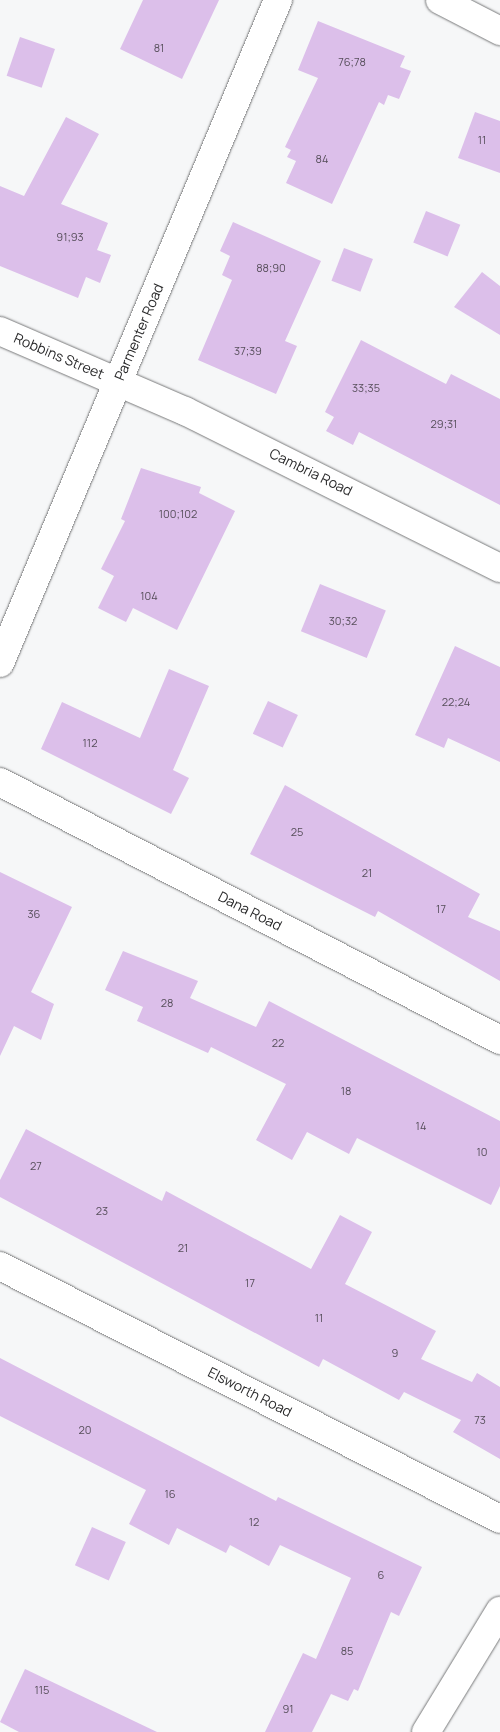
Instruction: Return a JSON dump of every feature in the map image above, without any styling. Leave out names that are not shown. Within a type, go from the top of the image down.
[{"type":"street","name":"Parmenter Road","points":[[0,663],[278,0]]},
{"type":"street","points":[[440,0],[500,31]]},
{"type":"street","name":"Robbins Street","points":[[0,331],[118,381]]},
{"type":"street","name":"Cambria Road","points":[[118,381],[379,505],[500,568]]},
{"type":"street","name":"Dana Road","points":[[0,782],[500,1040]]},
{"type":"street","name":"Elsworth Road","points":[[0,1266],[500,1519]]},
{"type":"street","points":[[426,1732],[500,1611]]},
{"type":"building","points":[[143,0],[219,0],[182,79],[120,49]]},
{"type":"building","points":[[318,21],[405,56],[400,67],[411,71],[399,99],[388,95],[384,105],[379,102],[332,204],[286,183],[296,161],[287,157],[291,150],[285,147],[318,78],[298,70]]},
{"type":"building","points":[[20,37],[55,49],[42,88],[7,76]]},
{"type":"building","points":[[475,112],[500,121],[500,173],[458,158]]},
{"type":"building","points":[[66,117],[99,134],[61,204],[108,223],[97,250],[111,255],[100,283],[86,277],[78,298],[0,266],[0,186],[24,196]]},
{"type":"building","points":[[426,211],[460,225],[448,256],[413,243]]},
{"type":"building","points":[[233,222],[321,261],[285,341],[297,346],[276,394],[198,360],[232,280],[222,275],[230,256],[220,251]]},
{"type":"building","points":[[344,248],[373,259],[360,292],[331,281]]},
{"type":"building","points":[[482,272],[500,286],[500,335],[454,307]]},
{"type":"building","points":[[361,340],[446,384],[451,374],[500,399],[500,505],[359,432],[353,445],[326,431],[334,417],[325,412]]},
{"type":"building","points":[[141,468],[201,487],[199,493],[235,511],[177,630],[133,608],[126,622],[98,608],[114,576],[101,569],[125,521],[121,519]]},
{"type":"building","points":[[320,584],[386,611],[367,658],[301,631]]},
{"type":"building","points":[[455,646],[500,667],[500,762],[448,738],[444,748],[415,735]]},
{"type":"building","points":[[169,669],[209,686],[173,770],[189,778],[171,814],[41,749],[62,702],[140,738]]},
{"type":"building","points":[[268,701],[298,715],[283,748],[253,734]]},
{"type":"building","points":[[285,785],[480,894],[468,917],[500,931],[500,981],[378,911],[375,917],[250,854]]},
{"type":"building","points":[[0,872],[72,907],[31,992],[54,1004],[41,1040],[14,1026],[0,1056]]},
{"type":"building","points":[[123,951],[198,981],[190,998],[256,1027],[269,1001],[500,1121],[500,1186],[491,1205],[357,1138],[349,1154],[307,1132],[292,1160],[256,1140],[286,1084],[211,1047],[208,1053],[137,1021],[143,1007],[105,990]]},
{"type":"building","points":[[26,1129],[162,1201],[166,1191],[311,1269],[340,1215],[372,1232],[345,1284],[436,1331],[421,1359],[472,1382],[477,1373],[500,1387],[500,1459],[453,1432],[461,1420],[404,1392],[399,1400],[323,1359],[319,1367],[0,1197],[0,1180]]},
{"type":"building","points":[[0,1358],[276,1501],[278,1497],[422,1567],[399,1616],[391,1612],[358,1691],[354,1689],[348,1701],[331,1694],[312,1732],[265,1732],[303,1653],[316,1659],[351,1578],[280,1545],[269,1566],[230,1545],[226,1553],[177,1528],[169,1545],[129,1524],[146,1490],[0,1416]]},
{"type":"building","points":[[92,1527],[126,1542],[109,1580],[75,1565]]},
{"type":"building","points":[[25,1669],[157,1732],[19,1732],[0,1722]]}]
